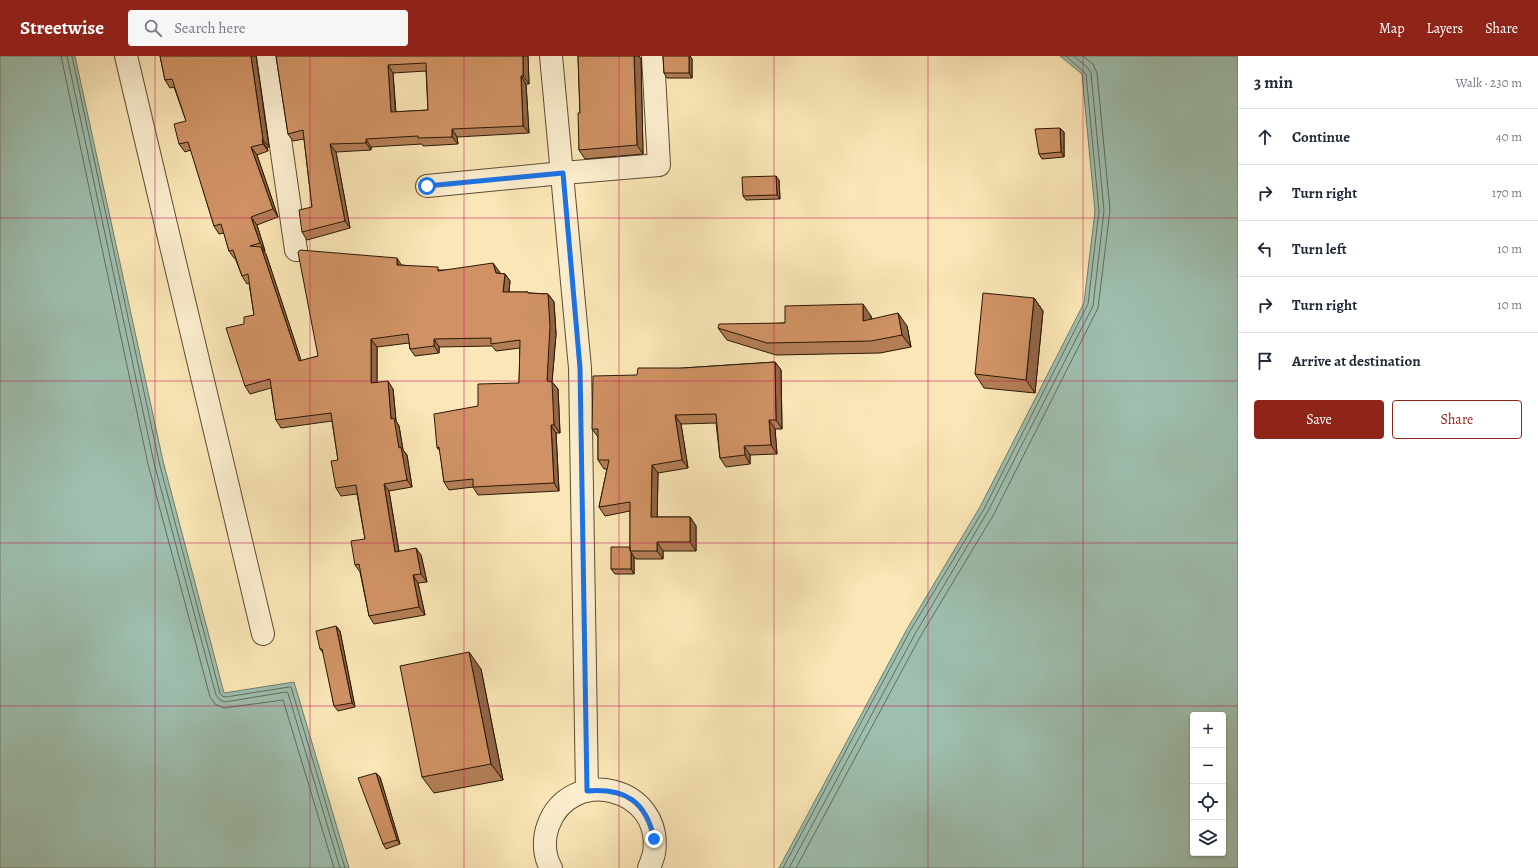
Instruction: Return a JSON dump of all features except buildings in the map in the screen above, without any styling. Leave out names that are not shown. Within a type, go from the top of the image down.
[{"type":"street","points":[[126,56],[263,634]]},
{"type":"street","points":[[268,56],[296,250]]},
{"type":"street","points":[[551,56],[580,368],[587,791]]},
{"type":"street","points":[[427,186],[659,165],[653,56]]},
{"type":"street","points":[[551,868],[545,849],[546,834],[551,819],[560,806],[572,797],[587,791],[602,790],[618,792],[632,799],[643,810],[651,824],[654,839],[654,854],[649,868]]},
{"type":"water","points":[[0,56],[75,56],[163,461],[224,693],[294,682],[349,868],[0,868]]},
{"type":"water","points":[[1060,56],[1238,56],[1238,868],[779,868],[907,629],[980,507],[1084,303],[1095,211],[1082,74]]},
{"type":"route","points":[[427,186],[563,173],[580,368],[587,791],[602,790],[618,792],[632,799],[643,810],[651,824],[654,839]]}]
